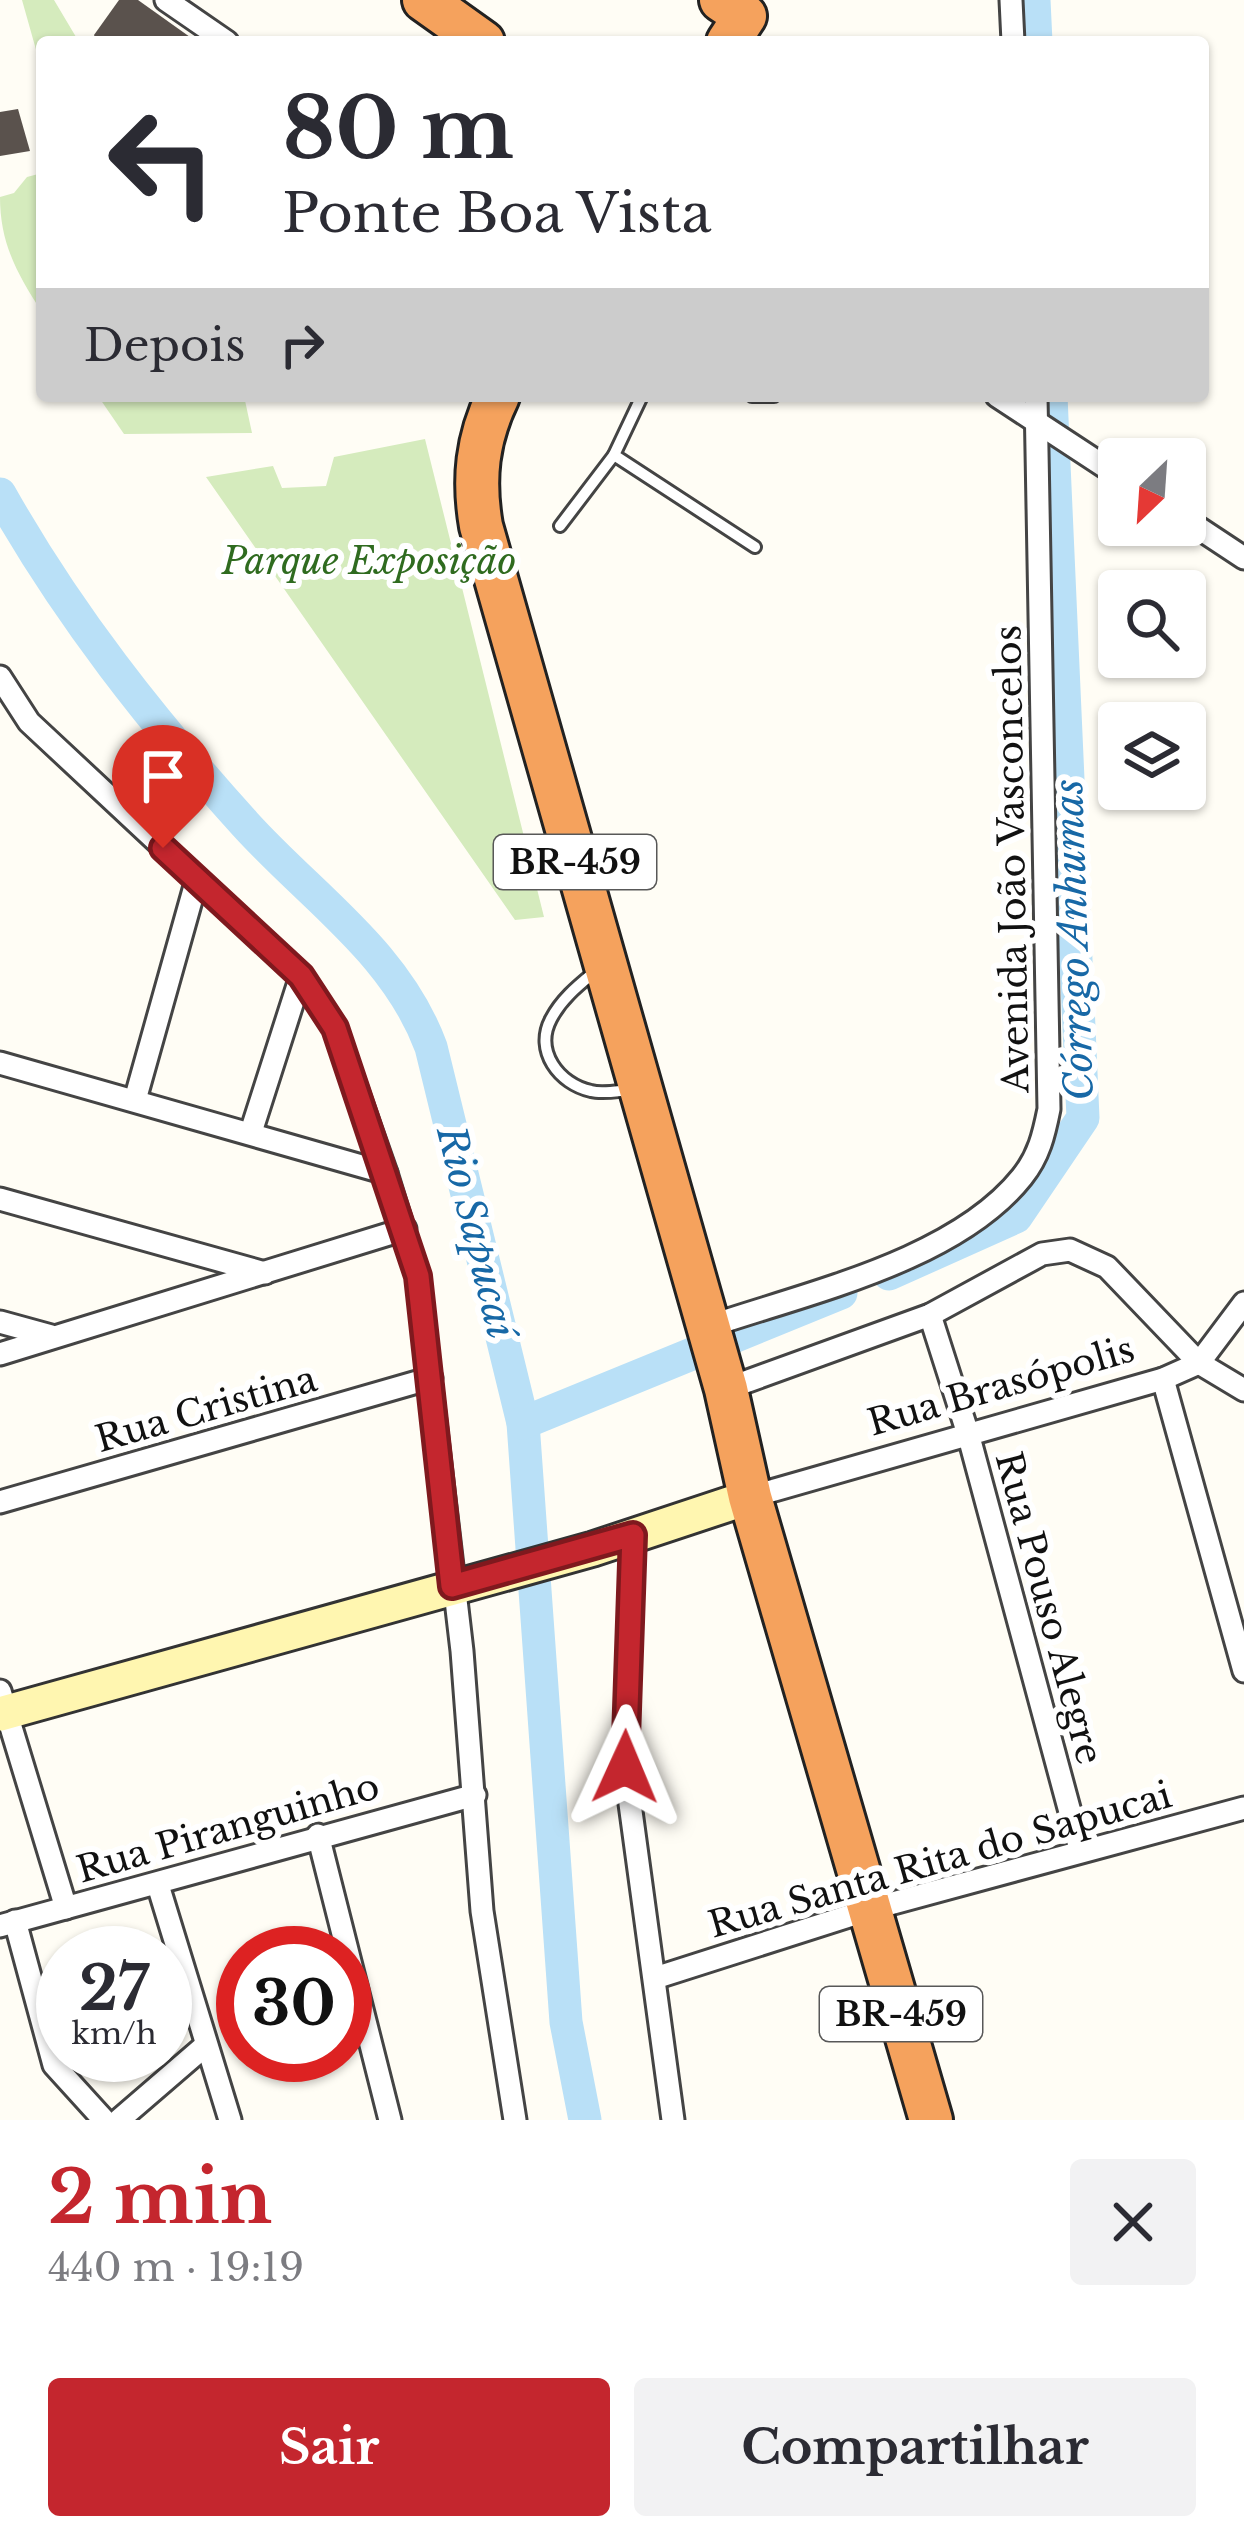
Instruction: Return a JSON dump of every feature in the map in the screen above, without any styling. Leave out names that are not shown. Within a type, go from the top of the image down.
[{"type":"highway","points":[[424,0],[474,36]]},
{"type":"highway","name":"BR-459","points":[[496,402],[478,448],[481,526],[716,1357],[750,1497],[931,2120]]},
{"type":"street","points":[[166,0],[218,36]]},
{"type":"street","points":[[1011,0],[1013,36]]},
{"type":"street","points":[[1006,402],[1098,462]]},
{"type":"street","name":"Avenida João Vasconcelos","points":[[716,1357],[961,1229],[1011,1189],[1041,1145],[1049,1109],[1037,402]]},
{"type":"street","points":[[1206,533],[1244,558]]},
{"type":"street","points":[[0,677],[28,722],[301,976],[335,1028],[418,1276],[475,1795],[480,1899],[515,2120]]},
{"type":"street","points":[[0,721],[28,722]]},
{"type":"street","points":[[135,1100],[197,879]]},
{"type":"street","points":[[251,1132],[301,976]]},
{"type":"street","points":[[0,1063],[386,1173]]},
{"type":"street","points":[[0,1199],[266,1273]]},
{"type":"street","points":[[0,1354],[405,1229]]},
{"type":"street","points":[[716,1357],[930,1316],[1042,1254],[1070,1250],[1107,1267],[1199,1363],[1244,1390]]},
{"type":"street","name":"Rua Brasópolis","points":[[750,1497],[1163,1379],[1199,1363],[1244,1303]]},
{"type":"street","name":"Rua Pouso Alegre","points":[[930,1316],[969,1437],[1080,1850]]},
{"type":"street","points":[[0,1322],[53,1336]]},
{"type":"street","name":"Rua Cristina","points":[[0,1502],[431,1378]]},
{"type":"street","points":[[1163,1379],[1244,1671]]},
{"type":"street","points":[[67,1908],[2,1706],[593,1549],[750,1497]]},
{"type":"street","points":[[633,1535],[625,1767],[673,2120]]},
{"type":"street","name":"Rua Piranguinho","points":[[7,1924],[475,1795]]},
{"type":"street","name":"Rua Santa Rita do Sapucai","points":[[655,1978],[872,1909],[1244,1808]]},
{"type":"street","points":[[318,1835],[390,2120]]},
{"type":"street","points":[[158,1885],[230,2120]]},
{"type":"street","points":[[7,1924],[54,2065],[104,2120]]},
{"type":"street","points":[[118,2120],[206,2045]]},
{"type":"lane","points":[[560,526],[614,455],[639,402]]},
{"type":"lane","points":[[614,455],[755,548]]},
{"type":"lane","points":[[604,964],[566,996],[548,1024],[545,1050],[562,1080],[594,1092],[640,1090]]},
{"type":"green space","points":[[22,0],[54,0],[75,36],[36,36],[36,50]]},
{"type":"green space","points":[[36,175],[36,302],[12,258],[0,197],[14,193],[27,177]]},
{"type":"green space","points":[[102,402],[245,402],[252,433],[124,434]]},
{"type":"green space","name":"Parque Exposição","points":[[425,439],[544,917],[515,920],[206,477],[273,466],[282,488],[326,486],[334,457]]},
{"type":"building","points":[[119,0],[138,0],[189,36],[94,36]]},
{"type":"building","points":[[18,109],[30,151],[0,156],[0,112]]},
{"type":"waterway","name":"Córrego Anhumas","points":[[1034,0],[1036,36]]},
{"type":"waterway","name":"Córrego Anhumas","points":[[889,1274],[1016,1217],[1083,1118],[1051,402]]},
{"type":"waterway","name":"Rio Sapucaí","points":[[0,494],[54,582],[145,706],[245,824],[374,954],[416,1013],[431,1047],[523,1423],[566,2022],[585,2120]]},
{"type":"waterway","name":"Córrego Anhumas","points":[[523,1423],[841,1293]]},
{"type":"route","points":[[163,848],[301,976],[335,1028],[418,1276],[452,1586],[633,1535],[625,1767]]}]
